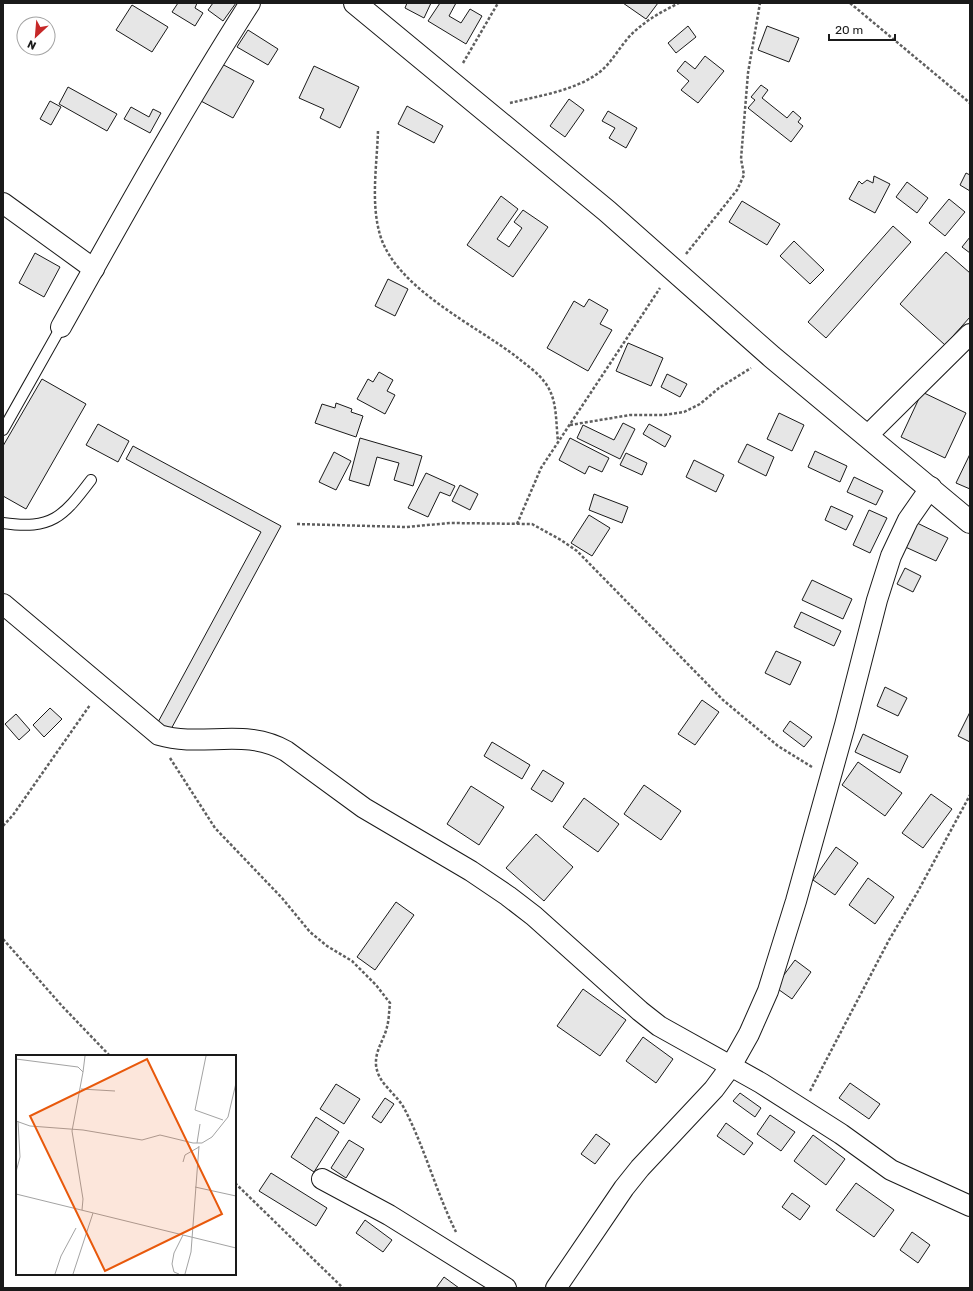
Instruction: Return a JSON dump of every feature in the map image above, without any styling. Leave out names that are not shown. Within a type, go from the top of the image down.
[{"type":"street","points":[[62,327],[213,61],[250,3]]},
{"type":"street","points":[[355,3],[675,269],[772,357],[868,435],[970,522]]},
{"type":"street","points":[[3,203],[94,269]]},
{"type":"street","points":[[868,435],[970,334]]},
{"type":"street","points":[[556,1288],[628,1183],[714,1089],[744,1045],[768,991],[813,844],[890,556],[908,520],[930,487]]},
{"type":"street","points":[[3,604],[159,735],[186,740],[259,740],[273,744],[286,751],[364,808],[471,871],[508,896],[534,916],[650,1018],[686,1042],[761,1083],[841,1134],[891,1170],[970,1206]]},
{"type":"street","points":[[322,1179],[389,1215],[506,1288]]},
{"type":"lane","points":[[3,430],[62,327]]},
{"type":"lane","points":[[3,524],[19,526],[54,520],[70,507],[91,480]]},
{"type":"path","points":[[452,83],[498,3]]},
{"type":"path","points":[[485,110],[554,92],[587,80],[598,73],[635,30],[659,13],[679,3]]},
{"type":"path","points":[[517,524],[541,468],[648,304],[737,190],[744,175],[742,159],[748,73],[760,3]]},
{"type":"path","points":[[850,3],[970,103]]},
{"type":"path","points":[[378,131],[376,204],[379,232],[388,254],[406,276],[420,289],[500,345],[534,371],[550,390],[558,442]]},
{"type":"path","points":[[569,425],[630,415],[664,415],[684,412],[700,404],[740,374],[772,357]]},
{"type":"path","points":[[297,524],[406,527],[450,523],[532,524],[561,540],[577,551],[723,700],[778,746],[830,778]]},
{"type":"path","points":[[3,826],[13,815],[102,688]]},
{"type":"path","points":[[159,735],[173,765],[215,828],[282,898],[310,932],[327,946],[352,961],[376,985],[390,1003],[387,1028],[378,1046],[377,1052],[376,1065],[380,1080],[403,1106],[422,1146],[447,1214],[458,1235]]},
{"type":"path","points":[[800,1109],[889,940],[970,795]]},
{"type":"path","points":[[3,939],[62,1006],[109,1055]]},
{"type":"path","points":[[236,1184],[343,1288]]},
{"type":"building","points":[[178,3],[197,3],[195,8],[203,13],[195,26],[172,12]]},
{"type":"building","points":[[213,3],[236,3],[223,21],[208,10]]},
{"type":"building","points":[[407,3],[431,3],[424,18],[405,8]]},
{"type":"building","points":[[440,3],[456,3],[449,16],[461,23],[470,9],[482,16],[466,44],[428,21]]},
{"type":"building","points":[[623,3],[658,3],[646,19]]},
{"type":"building","points":[[132,5],[168,27],[152,52],[116,30]]},
{"type":"building","points":[[688,26],[696,37],[676,53],[668,43]]},
{"type":"building","points":[[767,26],[799,38],[789,62],[758,50]]},
{"type":"building","points":[[248,30],[278,49],[268,65],[237,47]]},
{"type":"building","points":[[705,56],[724,71],[698,103],[681,90],[689,81],[677,71],[685,61],[695,69]]},
{"type":"building","points":[[220,63],[254,81],[233,118],[199,100]]},
{"type":"building","points":[[314,66],[359,87],[340,128],[320,118],[324,109],[299,98]]},
{"type":"building","points":[[761,85],[768,90],[762,98],[787,118],[793,111],[801,118],[798,122],[803,126],[791,142],[748,108],[755,100],[751,97]]},
{"type":"building","points":[[68,87],[117,114],[107,131],[59,104]]},
{"type":"building","points":[[569,99],[584,110],[565,137],[550,126]]},
{"type":"building","points":[[50,101],[61,107],[51,125],[40,119]]},
{"type":"building","points":[[407,106],[443,126],[434,143],[398,124]]},
{"type":"building","points":[[131,107],[149,117],[153,109],[161,113],[150,133],[124,119]]},
{"type":"building","points":[[608,111],[637,128],[626,148],[609,138],[615,128],[602,121]]},
{"type":"building","points":[[966,173],[970,175],[970,191],[960,185]]},
{"type":"building","points":[[874,176],[890,184],[875,213],[849,199],[859,181],[862,184],[867,180],[873,183]]},
{"type":"building","points":[[907,182],[928,198],[917,213],[896,197]]},
{"type":"building","points":[[501,196],[518,209],[497,239],[509,247],[522,228],[514,222],[523,210],[548,227],[513,277],[467,245]]},
{"type":"building","points":[[949,199],[965,212],[945,236],[929,223]]},
{"type":"building","points":[[742,201],[780,224],[767,245],[729,222]]},
{"type":"building","points":[[893,226],[911,242],[826,338],[808,322]]},
{"type":"building","points":[[970,237],[970,253],[962,247]]},
{"type":"building","points":[[794,241],[824,270],[810,284],[780,256]]},
{"type":"building","points":[[946,252],[970,273],[970,317],[945,345],[900,304]]},
{"type":"building","points":[[35,253],[60,267],[44,297],[19,283]]},
{"type":"building","points":[[388,279],[408,289],[395,316],[375,306]]},
{"type":"building","points":[[589,299],[608,310],[600,324],[612,330],[588,371],[547,348],[574,301],[584,307]]},
{"type":"building","points":[[628,343],[663,358],[651,386],[616,371]]},
{"type":"building","points":[[379,372],[393,380],[387,391],[395,395],[385,414],[357,399],[368,379],[373,382]]},
{"type":"building","points":[[667,374],[687,384],[680,397],[661,387]]},
{"type":"building","points":[[42,379],[86,404],[26,509],[3,496],[3,446]]},
{"type":"building","points":[[922,392],[966,413],[945,458],[901,437]]},
{"type":"building","points":[[336,403],[352,409],[351,412],[363,416],[356,437],[315,423],[322,404],[335,408]]},
{"type":"building","points":[[779,413],[804,425],[792,451],[767,439]]},
{"type":"building","points":[[623,423],[635,429],[620,459],[577,438],[583,425],[614,440]]},
{"type":"building","points":[[98,424],[129,441],[118,462],[86,445]]},
{"type":"building","points":[[649,424],[671,436],[665,447],[643,434]]},
{"type":"building","points":[[360,438],[422,456],[413,486],[394,480],[399,463],[377,457],[369,486],[349,480]]},
{"type":"building","points":[[570,438],[609,458],[602,472],[589,466],[585,474],[559,460]]},
{"type":"building","points":[[747,444],[774,457],[766,476],[738,462]]},
{"type":"building","points":[[133,446],[281,526],[170,731],[157,724],[261,532],[126,459]]},
{"type":"building","points":[[815,451],[847,466],[840,482],[808,467]]},
{"type":"building","points":[[334,452],[351,461],[336,490],[319,482]]},
{"type":"building","points":[[626,453],[647,463],[642,475],[620,465]]},
{"type":"building","points":[[970,454],[970,489],[956,483]]},
{"type":"building","points":[[694,460],[724,475],[716,492],[686,477]]},
{"type":"building","points":[[426,473],[455,486],[450,496],[440,492],[428,517],[408,508]]},
{"type":"building","points":[[854,477],[883,491],[876,505],[847,492]]},
{"type":"building","points":[[460,485],[478,494],[470,510],[452,501]]},
{"type":"building","points":[[594,494],[628,507],[622,523],[589,510]]},
{"type":"building","points":[[831,506],[853,516],[846,530],[825,520]]},
{"type":"building","points":[[869,510],[887,518],[870,553],[853,545]]},
{"type":"building","points":[[589,515],[610,528],[592,556],[571,543]]},
{"type":"building","points":[[913,521],[948,538],[936,561],[901,545]]},
{"type":"building","points":[[905,568],[921,576],[913,592],[897,584]]},
{"type":"building","points":[[812,580],[852,599],[843,619],[802,600]]},
{"type":"building","points":[[801,612],[841,631],[834,646],[794,627]]},
{"type":"building","points":[[776,651],[801,662],[790,685],[765,673]]},
{"type":"building","points":[[885,687],[907,698],[898,716],[877,706]]},
{"type":"building","points":[[702,700],[719,712],[695,745],[678,734]]},
{"type":"building","points":[[50,708],[62,719],[44,737],[33,725]]},
{"type":"building","points":[[970,712],[970,742],[958,736]]},
{"type":"building","points":[[16,714],[30,730],[19,740],[5,724]]},
{"type":"building","points":[[790,721],[812,737],[804,747],[783,731]]},
{"type":"building","points":[[863,734],[908,756],[900,773],[855,752]]},
{"type":"building","points":[[492,742],[530,765],[522,779],[484,756]]},
{"type":"building","points":[[858,762],[902,793],[885,816],[842,785]]},
{"type":"building","points":[[543,770],[564,783],[552,802],[531,789]]},
{"type":"building","points":[[644,785],[681,811],[661,840],[624,814]]},
{"type":"building","points":[[471,786],[504,807],[479,845],[447,824]]},
{"type":"building","points":[[931,794],[952,809],[923,848],[902,833]]},
{"type":"building","points":[[584,798],[619,824],[598,852],[563,827]]},
{"type":"building","points":[[536,834],[573,867],[544,901],[506,868]]},
{"type":"building","points":[[836,847],[858,863],[835,895],[813,880]]},
{"type":"building","points":[[868,878],[894,897],[875,924],[849,905]]},
{"type":"building","points":[[396,902],[414,915],[375,970],[357,957]]},
{"type":"building","points":[[795,960],[811,972],[792,999],[775,987]]},
{"type":"building","points":[[583,989],[626,1020],[600,1056],[557,1026]]},
{"type":"building","points":[[643,1037],[673,1059],[656,1083],[626,1061]]},
{"type":"building","points":[[850,1083],[880,1104],[869,1119],[839,1098]]},
{"type":"building","points":[[336,1084],[360,1099],[344,1124],[320,1109]]},
{"type":"building","points":[[740,1093],[761,1108],[755,1117],[733,1101]]},
{"type":"building","points":[[385,1098],[394,1104],[381,1123],[372,1117]]},
{"type":"building","points":[[770,1115],[795,1132],[781,1151],[757,1134]]},
{"type":"building","points":[[316,1117],[339,1132],[314,1172],[291,1157]]},
{"type":"building","points":[[726,1123],[753,1143],[744,1155],[717,1136]]},
{"type":"building","points":[[596,1134],[610,1144],[595,1164],[581,1154]]},
{"type":"building","points":[[813,1135],[845,1159],[826,1185],[794,1161]]},
{"type":"building","points":[[349,1140],[364,1149],[346,1178],[331,1168]]},
{"type":"building","points":[[271,1173],[327,1208],[316,1226],[259,1191]]},
{"type":"building","points":[[856,1183],[894,1210],[874,1237],[836,1210]]},
{"type":"building","points":[[792,1193],[810,1206],[800,1220],[782,1207]]},
{"type":"building","points":[[365,1220],[392,1240],[383,1252],[356,1233]]},
{"type":"building","points":[[912,1232],[930,1245],[918,1263],[900,1250]]},
{"type":"building","points":[[444,1277],[459,1288],[436,1288]]}]
